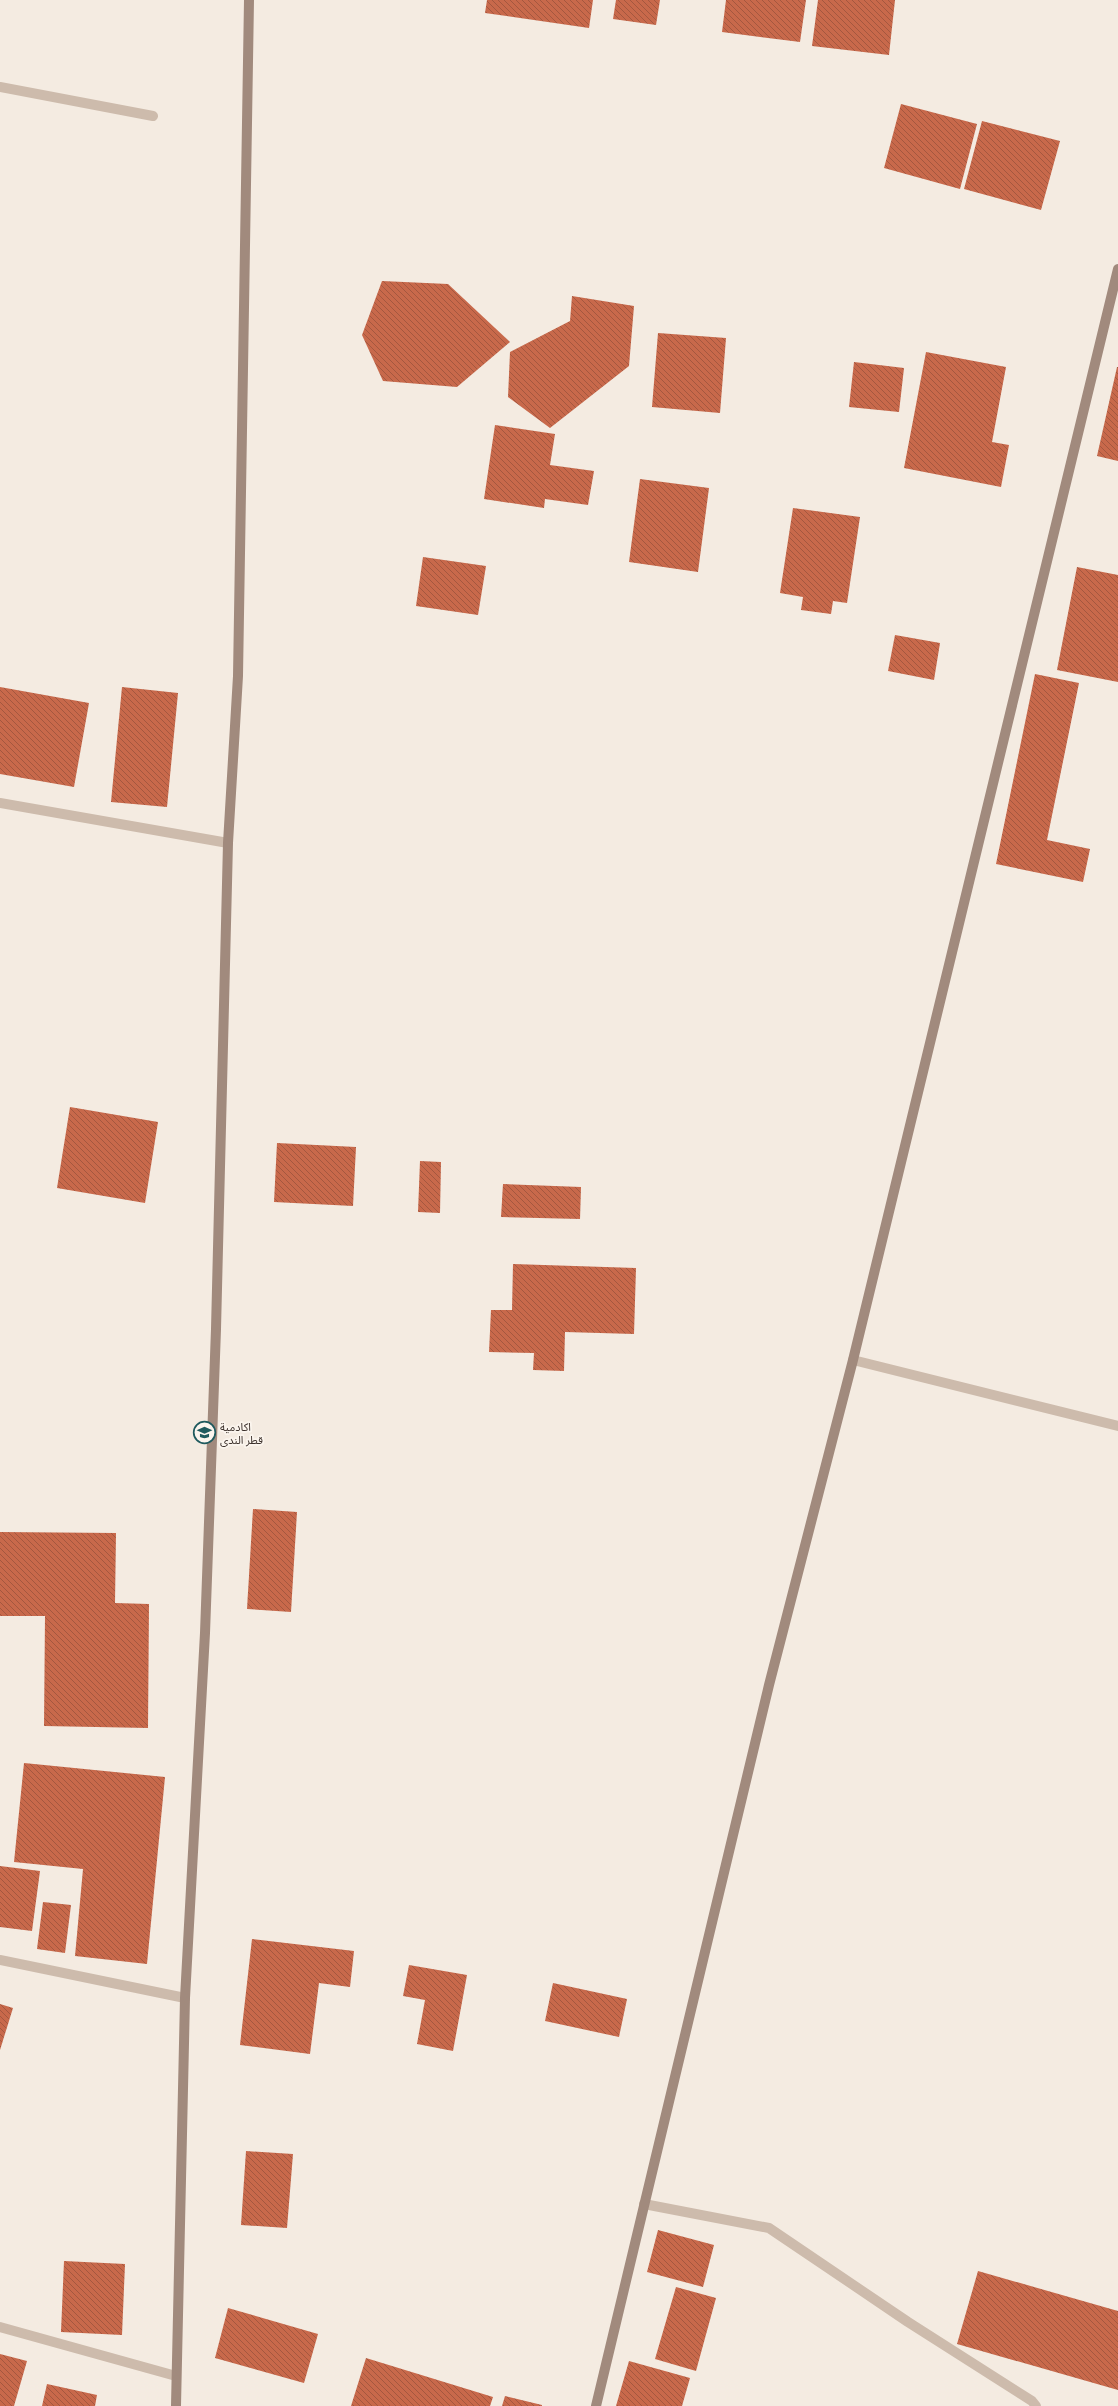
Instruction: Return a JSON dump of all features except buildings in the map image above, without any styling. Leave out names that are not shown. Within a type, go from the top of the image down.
[{"type":"street","points":[[176,2406],[185,1998],[205,1633],[214,1391],[228,843],[238,668],[249,0]]},
{"type":"street","points":[[0,87],[153,116]]},
{"type":"street","points":[[596,2406],[769,1685],[853,1360],[1118,269]]},
{"type":"street","points":[[0,803],[228,843]]},
{"type":"street","points":[[853,1360],[1118,1426]]},
{"type":"street","points":[[0,1960],[185,1998]]},
{"type":"street","points":[[644,2204],[768,2228],[908,2322],[1032,2401],[1036,2406]]},
{"type":"street","points":[[0,2327],[176,2376]]},
{"type":"place","name":"اكادمية قطر الندى","points":[[205,1433]]}]
